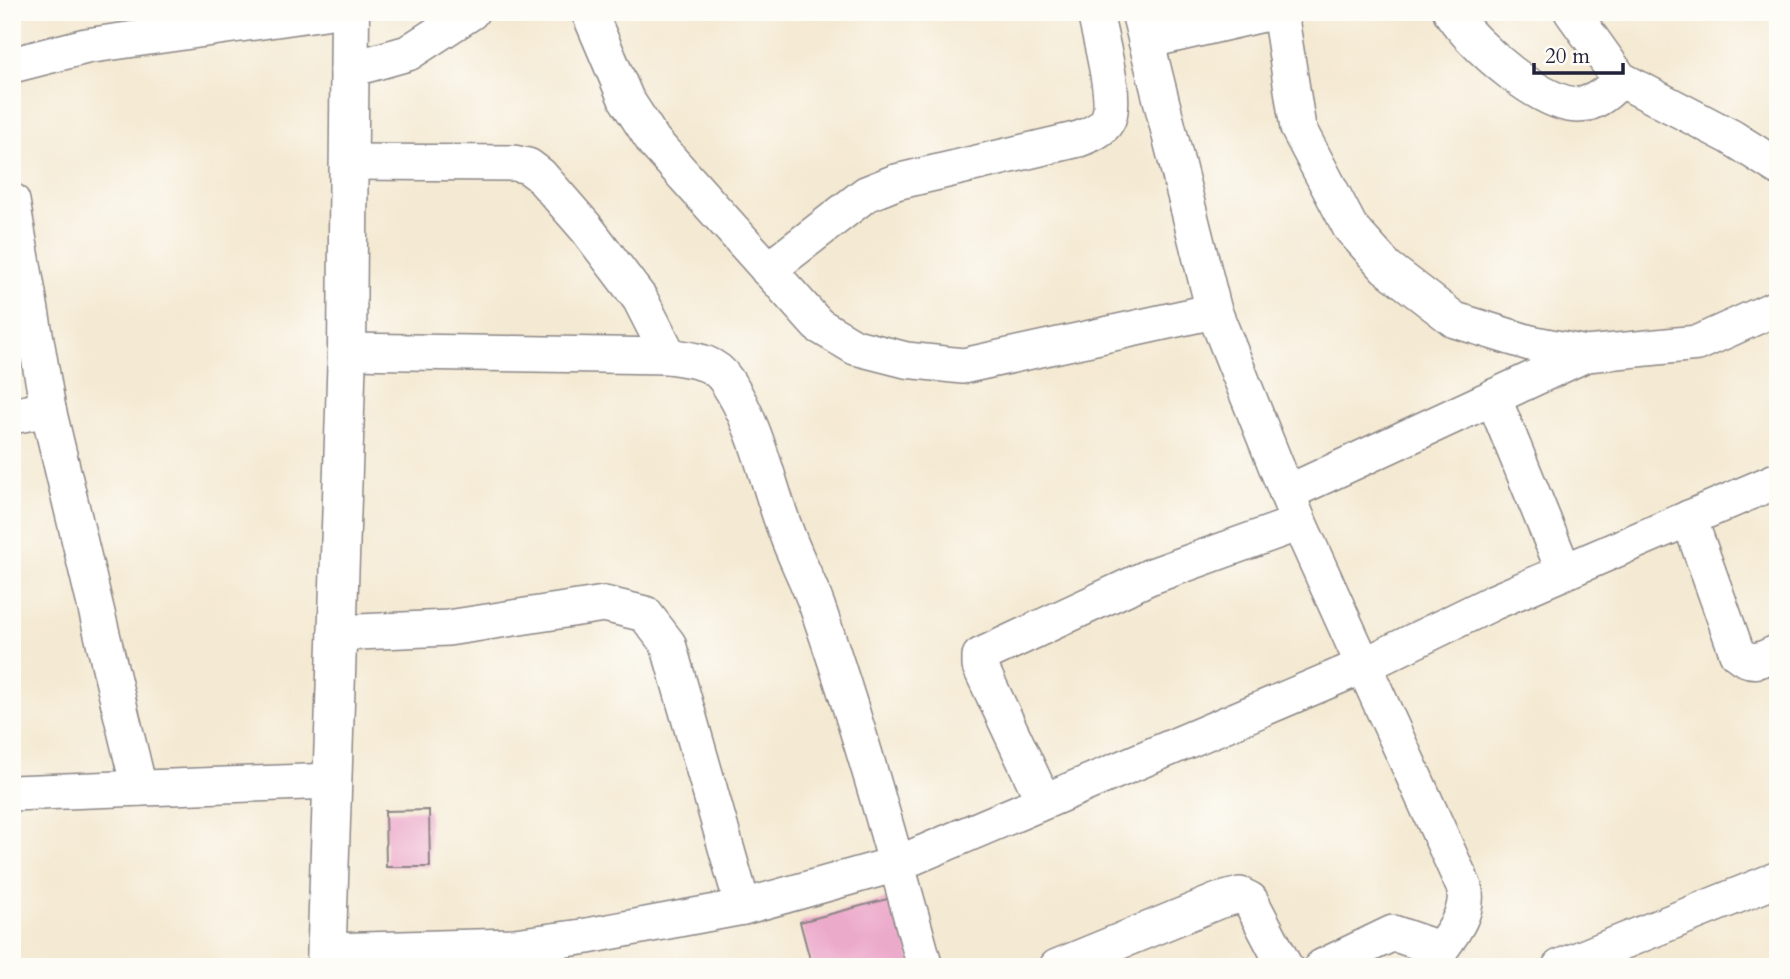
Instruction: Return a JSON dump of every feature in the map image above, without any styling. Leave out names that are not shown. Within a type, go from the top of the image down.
[{"type":"main road","points":[[326,959],[347,351],[350,12]]},
{"type":"street","points":[[12,65],[86,46],[325,12]]},
{"type":"street","points":[[348,70],[408,53],[471,12]]},
{"type":"street","points":[[589,12],[621,89],[654,142],[818,326],[855,346],[906,360],[963,366],[1214,311]]},
{"type":"street","points":[[768,270],[866,194],[886,186],[1079,139],[1097,132],[1107,122],[1112,105],[1095,12]]},
{"type":"street","points":[[1272,12],[1142,27],[1214,311],[1293,508],[1468,902],[1462,916],[1434,958],[1392,933],[1322,967]]},
{"type":"street","points":[[1280,12],[1298,128],[1350,228],[1386,267],[1455,320],[1531,343],[1586,354],[1698,343],[1778,307]]},
{"type":"street","points":[[1451,12],[1499,66],[1553,99],[1584,105],[1608,92],[1620,79]]},
{"type":"street","points":[[1572,12],[1620,79],[1731,137],[1778,166]]},
{"type":"street","points":[[348,162],[514,163],[528,166],[540,175],[587,229],[640,299],[669,356]]},
{"type":"street","points":[[12,201],[48,409],[139,788]]},
{"type":"street","points":[[347,351],[669,356],[707,363],[718,370],[726,380],[754,437],[786,533],[816,604],[897,864],[925,967]]},
{"type":"street","points":[[1043,800],[980,666],[980,656],[1293,508],[1493,397],[1586,354]]},
{"type":"street","points":[[1493,397],[1564,571]]},
{"type":"street","points":[[12,416],[48,409]]},
{"type":"street","points":[[326,959],[514,946],[582,937],[743,907],[897,864],[1364,665],[1564,571],[1778,480]]},
{"type":"street","points":[[1689,518],[1737,653],[1746,661],[1756,662],[1778,652]]},
{"type":"street","points":[[336,633],[449,628],[604,604],[645,614],[668,644],[743,907]]},
{"type":"street","points":[[12,793],[332,781]]},
{"type":"street","points":[[1560,967],[1778,879]]},
{"type":"street","points":[[1057,967],[1219,901],[1240,895],[1250,900],[1285,967]]},
{"type":"building","points":[[429,810],[430,867],[386,867],[385,811]]},
{"type":"building","points":[[895,897],[913,967],[812,967],[800,922]]}]
